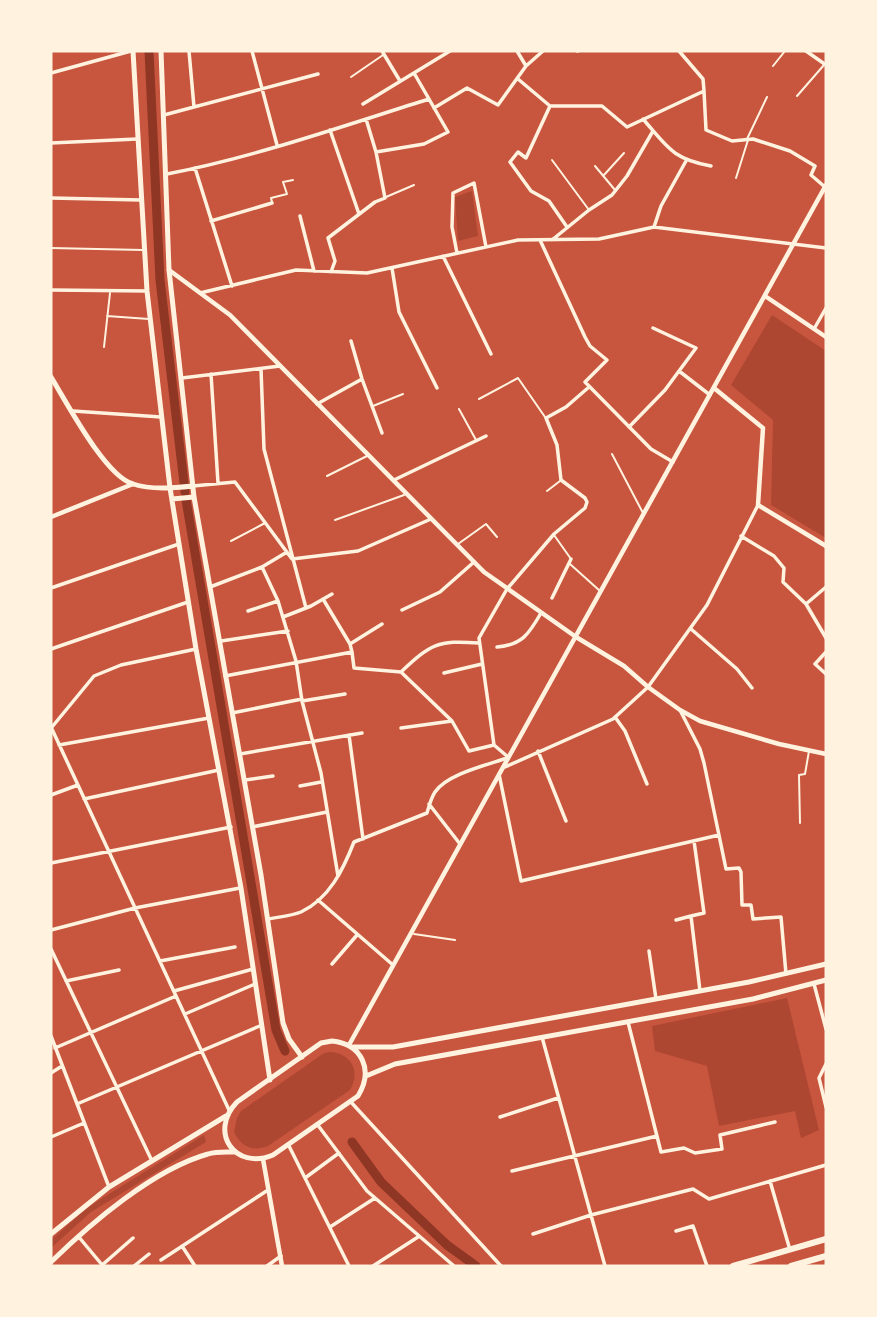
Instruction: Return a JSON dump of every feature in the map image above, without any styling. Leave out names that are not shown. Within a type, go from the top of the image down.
[{"type":"main road","points":[[132,51],[147,291],[170,488],[196,649],[231,827],[270,1080]]},
{"type":"main road","points":[[161,51],[169,270],[194,497],[268,919],[283,1023],[289,1039],[302,1057]]},
{"type":"main road","points":[[51,377],[112,470],[133,484],[170,488],[193,486]]},
{"type":"main road","points":[[172,499],[194,497]]},
{"type":"main road","points":[[51,1234],[109,1187],[228,1113],[237,1102],[321,1043],[332,1041],[351,1046],[393,1046],[700,991],[826,964]]},
{"type":"main road","points":[[366,1076],[395,1064],[753,999],[826,980]]},
{"type":"main road","points":[[51,1262],[118,1203],[192,1159],[212,1153],[236,1152],[252,1159],[263,1159],[358,1096],[366,1076],[361,1055],[351,1046]]},
{"type":"main road","points":[[228,1113],[224,1131],[227,1141],[236,1152]]},
{"type":"main road","points":[[733,1266],[826,1239]]},
{"type":"main road","points":[[791,1266],[826,1256]]},
{"type":"street","points":[[51,74],[132,51]]},
{"type":"street","points":[[189,51],[194,107]]},
{"type":"street","points":[[252,51],[277,145]]},
{"type":"street","points":[[363,104],[450,51]]},
{"type":"street","points":[[517,51],[526,66]]},
{"type":"street","points":[[434,108],[467,88],[498,105],[526,66],[543,51]]},
{"type":"street","points":[[351,1046],[410,933],[826,186],[811,175],[815,166],[790,150],[753,139],[732,141],[706,130],[703,79],[679,51]]},
{"type":"street","points":[[806,51],[826,65]]},
{"type":"street","points":[[383,53],[400,81]]},
{"type":"street","points":[[376,152],[424,144],[448,132],[414,73]]},
{"type":"street","points":[[164,115],[318,74]]},
{"type":"street","points":[[518,79],[550,106],[602,106],[627,127],[704,91]]},
{"type":"street","points":[[164,174],[195,168],[330,130],[429,99]]},
{"type":"street","points":[[550,106],[526,158],[518,152],[510,162],[531,191],[549,201],[567,228]]},
{"type":"street","points":[[331,272],[335,261],[328,238],[385,198],[366,119]]},
{"type":"street","points":[[643,119],[668,149],[686,161],[711,166]]},
{"type":"street","points":[[330,130],[359,214]]},
{"type":"street","points":[[552,240],[616,191],[653,131]]},
{"type":"street","points":[[51,144],[139,139]]},
{"type":"street","points":[[654,227],[661,206],[686,161]]},
{"type":"street","points":[[195,168],[232,286]]},
{"type":"street","points":[[457,253],[452,227],[453,193],[474,183],[486,247]]},
{"type":"street","points":[[51,198],[141,200]]},
{"type":"street","points":[[211,221],[272,203]]},
{"type":"street","points":[[300,216],[314,271]]},
{"type":"street","points":[[201,293],[296,270],[367,273],[518,240],[599,239],[654,227],[826,248]]},
{"type":"street","points":[[540,240],[590,346],[607,360],[585,382],[651,449],[673,462]]},
{"type":"street","points":[[443,256],[491,354]]},
{"type":"street","points":[[392,268],[399,312],[437,388]]},
{"type":"street","points":[[169,270],[230,316],[405,495],[474,562],[507,589],[576,637],[624,666],[648,687],[700,721],[826,754]]},
{"type":"street","points":[[51,290],[147,291]]},
{"type":"street","points":[[765,296],[826,337]]},
{"type":"street","points":[[814,328],[826,308]]},
{"type":"street","points":[[629,427],[696,348],[653,328]]},
{"type":"street","points":[[351,341],[382,433]]},
{"type":"street","points":[[180,378],[280,366]]},
{"type":"street","points":[[261,369],[264,449],[306,608]]},
{"type":"street","points":[[679,371],[710,395]]},
{"type":"street","points":[[211,374],[218,483]]},
{"type":"street","points":[[317,404],[362,379]]},
{"type":"street","points":[[509,757],[494,745],[479,638],[507,589],[553,535],[585,508],[585,498],[561,480],[557,445],[546,418],[566,407],[589,387]]},
{"type":"street","points":[[503,767],[615,717],[648,687],[707,605],[758,505],[763,428],[714,388]]},
{"type":"street","points":[[72,411],[161,417]]},
{"type":"street","points":[[393,481],[486,436]]},
{"type":"street","points":[[193,486],[235,482],[292,558]]},
{"type":"street","points":[[51,517],[133,484]]},
{"type":"street","points":[[758,505],[826,547]]},
{"type":"street","points":[[292,558],[358,551],[430,519]]},
{"type":"street","points":[[741,536],[774,556],[784,568],[783,582],[806,604],[826,638]]},
{"type":"street","points":[[51,588],[179,544]]},
{"type":"street","points":[[209,587],[262,567],[287,552]]},
{"type":"street","points":[[552,598],[570,561]]},
{"type":"street","points":[[402,610],[440,592],[474,562]]},
{"type":"street","points":[[262,567],[278,601],[296,662],[338,876]]},
{"type":"street","points":[[806,604],[826,587]]},
{"type":"street","points":[[283,617],[332,594]]},
{"type":"street","points":[[323,599],[351,644],[354,668],[401,672],[452,721],[469,751],[494,745]]},
{"type":"street","points":[[248,611],[278,601]]},
{"type":"street","points":[[51,649],[188,602]]},
{"type":"street","points":[[498,647],[514,645],[532,628],[541,613]]},
{"type":"street","points":[[351,644],[382,624]]},
{"type":"street","points":[[691,629],[737,669],[752,688]]},
{"type":"street","points":[[219,641],[288,631]]},
{"type":"street","points":[[401,672],[435,643],[479,643]]},
{"type":"street","points":[[196,649],[121,664],[101,673],[82,689],[51,728],[202,1051],[228,1113]]},
{"type":"street","points":[[225,676],[352,652]]},
{"type":"street","points":[[826,652],[815,664],[826,674]]},
{"type":"street","points":[[444,673],[482,664]]},
{"type":"street","points":[[232,713],[345,694]]},
{"type":"street","points":[[680,710],[700,749],[711,787],[726,869],[739,867],[741,872],[742,905],[751,905],[753,919],[781,917],[786,974]]},
{"type":"street","points":[[615,717],[625,731],[647,784]]},
{"type":"street","points":[[59,745],[209,718]]},
{"type":"street","points":[[401,728],[452,721]]},
{"type":"street","points":[[240,754],[362,733]]},
{"type":"street","points":[[349,735],[363,838]]},
{"type":"street","points":[[538,751],[566,821]]},
{"type":"street","points":[[268,919],[300,912],[318,900],[338,876],[354,842],[427,813],[433,794],[439,787],[509,757]]},
{"type":"street","points":[[84,799],[220,770]]},
{"type":"street","points":[[499,774],[522,881],[719,835]]},
{"type":"street","points":[[244,780],[273,776]]},
{"type":"street","points":[[300,786],[321,782]]},
{"type":"street","points":[[51,795],[78,785]]},
{"type":"street","points":[[429,804],[460,844]]},
{"type":"street","points":[[252,827],[327,811]]},
{"type":"street","points":[[51,863],[231,827]]},
{"type":"street","points":[[676,920],[704,913],[694,841]]},
{"type":"street","points":[[51,929],[135,908],[241,888]]},
{"type":"street","points":[[318,900],[393,965]]},
{"type":"street","points":[[691,916],[700,991]]},
{"type":"street","points":[[332,964],[358,934]]},
{"type":"street","points":[[160,961],[235,947]]},
{"type":"street","points":[[51,949],[52,956],[152,1161]]},
{"type":"street","points":[[649,951],[656,999]]},
{"type":"street","points":[[55,1048],[175,994],[253,969]]},
{"type":"street","points":[[66,981],[119,970]]},
{"type":"street","points":[[814,983],[826,1029]]},
{"type":"street","points":[[184,1014],[255,984]]},
{"type":"street","points":[[628,1022],[661,1152],[684,1148],[695,1153],[722,1149],[720,1135],[775,1122]]},
{"type":"street","points":[[77,1104],[262,1025]]},
{"type":"street","points":[[51,1036],[109,1187]]},
{"type":"street","points":[[542,1037],[605,1266]]},
{"type":"street","points":[[826,1064],[819,1078],[825,1092],[826,1107]]},
{"type":"street","points":[[51,1073],[62,1066]]},
{"type":"street","points":[[500,1117],[558,1098]]},
{"type":"street","points":[[350,1101],[501,1266]]},
{"type":"street","points":[[51,1136],[84,1123]]},
{"type":"street","points":[[317,1124],[366,1191],[454,1266]]},
{"type":"street","points":[[512,1171],[657,1136]]},
{"type":"street","points":[[288,1144],[349,1266]]},
{"type":"street","points":[[305,1178],[339,1153]]},
{"type":"street","points":[[263,1159],[284,1266]]},
{"type":"street","points":[[533,1234],[591,1215],[692,1189],[709,1199],[826,1165]]},
{"type":"street","points":[[770,1181],[790,1250]]},
{"type":"street","points":[[161,1260],[270,1189]]},
{"type":"street","points":[[330,1227],[375,1198]]},
{"type":"street","points":[[676,1231],[693,1226],[707,1266]]},
{"type":"street","points":[[78,1236],[102,1266],[133,1238]]},
{"type":"street","points":[[373,1266],[418,1237]]},
{"type":"street","points":[[182,1246],[195,1266]]},
{"type":"street","points":[[134,1266],[149,1254]]},
{"type":"street","points":[[267,1266],[281,1256]]},
{"type":"lane","points":[[773,66],[785,51]]},
{"type":"lane","points":[[351,77],[383,53]]},
{"type":"lane","points":[[797,96],[826,65]]},
{"type":"lane","points":[[736,178],[747,139],[767,97]]},
{"type":"lane","points":[[603,176],[624,153]]},
{"type":"lane","points":[[552,160],[589,210]]},
{"type":"lane","points":[[595,166],[616,191]]},
{"type":"lane","points":[[272,203],[271,198],[287,194],[283,182],[293,180]]},
{"type":"lane","points":[[385,198],[414,185]]},
{"type":"lane","points":[[51,247],[144,250]]},
{"type":"lane","points":[[104,347],[111,292]]},
{"type":"lane","points":[[107,316],[150,319]]},
{"type":"lane","points":[[479,399],[518,378],[546,418]]},
{"type":"lane","points":[[372,406],[403,394]]},
{"type":"lane","points":[[459,410],[477,441]]},
{"type":"lane","points":[[611,454],[644,514]]},
{"type":"lane","points":[[327,476],[368,456]]},
{"type":"lane","points":[[547,491],[561,480]]},
{"type":"lane","points":[[335,520],[405,495]]},
{"type":"lane","points":[[231,541],[266,523]]},
{"type":"lane","points":[[457,545],[486,524],[497,537]]},
{"type":"lane","points":[[553,535],[570,561],[601,592]]},
{"type":"lane","points":[[800,823],[799,775],[804,774],[810,750]]},
{"type":"lane","points":[[410,933],[455,940]]},
{"type":"shaded area","points":[[472,191],[478,236],[458,241],[455,197]]},
{"type":"shaded area","points":[[772,315],[826,351],[826,538],[771,505],[773,420],[731,385]]},
{"type":"shaded area","points":[[787,998],[819,1130],[801,1138],[795,1111],[719,1126],[707,1066],[655,1051],[652,1026]]},
{"type":"shaded area","points":[[324,1053],[344,1056],[352,1064],[354,1076],[350,1090],[268,1146],[252,1148],[244,1145],[234,1132],[241,1111]]},
{"type":"shaded area","points":[[204,1135],[206,1142],[91,1212],[51,1248],[51,1240],[88,1207]]},
{"type":"waterway","points":[[149,51],[160,280],[184,483]]},
{"type":"waterway","points":[[186,500],[276,1030],[285,1051]]},
{"type":"waterway","points":[[352,1142],[381,1182],[447,1245],[476,1266]]}]
